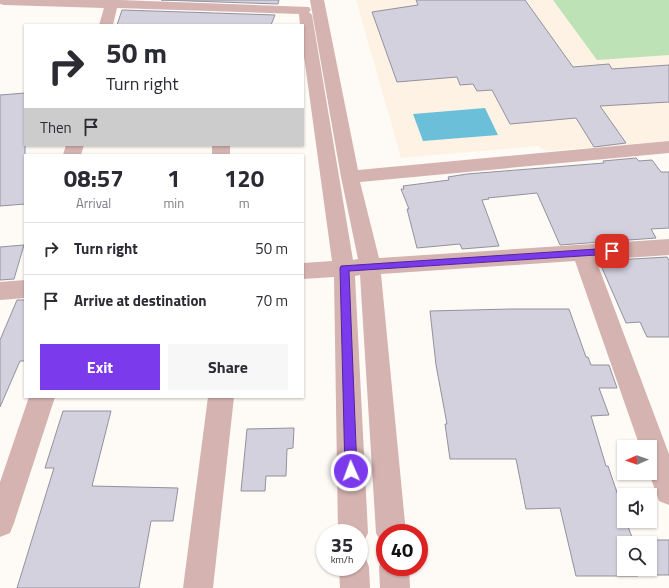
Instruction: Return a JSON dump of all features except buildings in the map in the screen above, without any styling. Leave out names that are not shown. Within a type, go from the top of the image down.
[{"type":"street","points":[[3,4],[112,2],[222,13],[308,3]]},
{"type":"street","points":[[106,24],[112,2]]},
{"type":"street","points":[[308,3],[370,266],[390,524]]},
{"type":"street","points":[[308,3],[344,268],[353,524]]},
{"type":"street","points":[[350,177],[669,147]]},
{"type":"street","points":[[304,271],[669,247]]},
{"type":"street","points":[[583,253],[669,491]]},
{"type":"street","points":[[0,291],[24,289]]},
{"type":"street","points":[[0,523],[42,398]]},
{"type":"street","points":[[198,588],[221,398]]},
{"type":"street","points":[[354,576],[355,588]]},
{"type":"street","points":[[394,576],[395,588]]},
{"type":"shaded area","points":[[356,0],[669,0],[669,141],[547,151],[537,146],[401,158]]},
{"type":"green space","points":[[553,0],[669,0],[669,55],[597,60]]},
{"type":"water","points":[[485,108],[498,135],[423,141],[413,114]]},
{"type":"route","points":[[351,471],[344,268],[612,251]]}]
